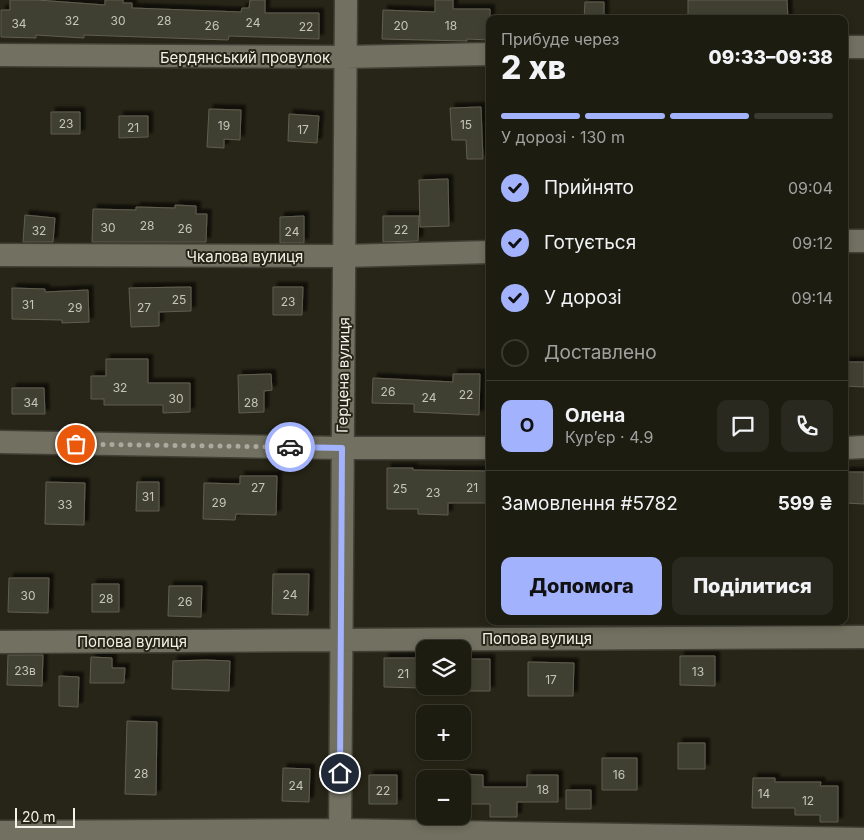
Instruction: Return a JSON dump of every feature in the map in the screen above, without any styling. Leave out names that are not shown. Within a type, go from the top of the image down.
[{"type":"street","name":"Герцена вулиця","points":[[340,835],[346,0]]},
{"type":"street","points":[[848,47],[864,47]]},
{"type":"street","name":"Бердянський провулок","points":[[0,55],[345,57],[486,54]]},
{"type":"street","points":[[848,241],[864,241]]},
{"type":"street","name":"Чкалова вулиця","points":[[0,255],[345,256],[486,252]]},
{"type":"street","points":[[0,442],[342,448],[486,448]]},
{"type":"street","points":[[848,448],[864,448]]},
{"type":"street","name":"Попова вулиця","points":[[0,642],[864,636]]},
{"type":"street","points":[[0,832],[864,839]]},
{"type":"building","points":[[10,0],[105,5],[105,0],[123,0],[123,3],[132,3],[132,8],[241,12],[242,8],[249,8],[250,0],[265,0],[265,13],[319,13],[319,39],[229,36],[228,40],[84,35],[84,38],[36,35],[36,38],[1,37],[1,10],[10,10]]},
{"type":"building","points":[[435,0],[453,0],[453,9],[490,9],[490,15],[486,15],[486,40],[382,39],[383,10],[435,12]]},
{"type":"building","points":[[688,0],[787,0],[788,15],[688,15]]},
{"type":"building","points":[[585,2],[604,2],[604,15],[584,15]]},
{"type":"building","points":[[481,107],[483,159],[467,159],[466,140],[452,140],[450,108]]},
{"type":"building","points":[[209,109],[241,110],[240,140],[224,139],[224,148],[207,147]]},
{"type":"building","points":[[51,112],[80,112],[80,134],[51,134]]},
{"type":"building","points":[[289,114],[319,116],[317,143],[288,141]]},
{"type":"building","points":[[119,116],[148,116],[148,137],[119,138]]},
{"type":"building","points":[[448,179],[449,226],[420,227],[419,180]]},
{"type":"building","points":[[175,205],[196,206],[196,214],[207,214],[206,242],[92,242],[93,209],[136,210],[136,207],[175,208]]},
{"type":"building","points":[[25,215],[55,218],[53,242],[23,242]]},
{"type":"building","points":[[304,216],[304,243],[280,243],[280,217]]},
{"type":"building","points":[[383,216],[419,216],[418,241],[383,242]]},
{"type":"building","points":[[191,287],[191,311],[159,312],[159,326],[131,327],[129,288]]},
{"type":"building","points":[[273,287],[303,287],[302,315],[273,315]]},
{"type":"building","points":[[12,288],[45,289],[45,292],[88,290],[89,322],[62,323],[62,320],[12,319]]},
{"type":"building","points":[[106,359],[148,359],[148,383],[190,383],[190,412],[163,413],[163,405],[104,405],[104,399],[91,399],[91,376],[106,376]]},
{"type":"building","points":[[848,362],[864,362],[864,387],[848,386]]},
{"type":"building","points":[[271,374],[272,390],[264,391],[264,412],[239,413],[238,375]]},
{"type":"building","points":[[453,374],[480,374],[479,415],[414,412],[414,404],[372,403],[373,378],[453,382]]},
{"type":"building","points":[[12,388],[44,388],[45,414],[12,414]]},
{"type":"building","points":[[387,468],[486,471],[486,503],[448,503],[448,515],[418,514],[418,509],[387,509]]},
{"type":"building","points":[[848,472],[864,472],[864,504],[848,503]]},
{"type":"building","points":[[240,476],[277,476],[276,515],[236,514],[235,520],[203,519],[204,483],[240,484]]},
{"type":"building","points":[[46,482],[85,483],[84,525],[45,524]]},
{"type":"building","points":[[137,482],[159,482],[159,511],[136,511]]},
{"type":"building","points":[[273,574],[309,574],[308,615],[272,614]]},
{"type":"building","points":[[9,578],[49,578],[48,613],[8,612]]},
{"type":"building","points":[[92,584],[119,584],[119,612],[92,612]]},
{"type":"building","points":[[169,586],[202,586],[201,617],[168,616]]},
{"type":"building","points":[[8,655],[43,655],[42,686],[7,685]]},
{"type":"building","points":[[680,656],[715,656],[715,686],[680,685]]},
{"type":"building","points":[[91,657],[112,658],[112,668],[125,668],[124,683],[90,683]]},
{"type":"building","points":[[384,658],[416,658],[416,688],[384,687]]},
{"type":"building","points":[[471,659],[490,659],[490,691],[471,691]]},
{"type":"building","points":[[173,661],[230,661],[229,691],[172,689]]},
{"type":"building","points":[[528,662],[574,663],[573,696],[528,696]]},
{"type":"building","points":[[59,676],[79,677],[78,707],[59,706]]},
{"type":"building","points":[[127,721],[157,722],[156,795],[125,794]]},
{"type":"building","points":[[678,743],[705,743],[705,769],[678,769]]},
{"type":"building","points":[[602,758],[637,758],[637,790],[602,790]]},
{"type":"building","points":[[283,768],[310,769],[309,802],[282,801]]},
{"type":"building","points":[[471,774],[483,775],[483,787],[527,787],[527,775],[558,775],[558,802],[517,802],[517,817],[490,817],[490,804],[471,804]]},
{"type":"building","points":[[369,775],[397,775],[397,804],[369,804]]},
{"type":"building","points":[[753,778],[775,778],[775,782],[821,782],[820,786],[838,786],[838,822],[820,822],[820,815],[795,815],[795,808],[752,808]]},
{"type":"building","points":[[566,790],[591,790],[591,809],[566,809]]},
{"type":"way so far","points":[[76,444],[290,447]]},
{"type":"route","points":[[290,447],[342,448],[340,773]]}]
